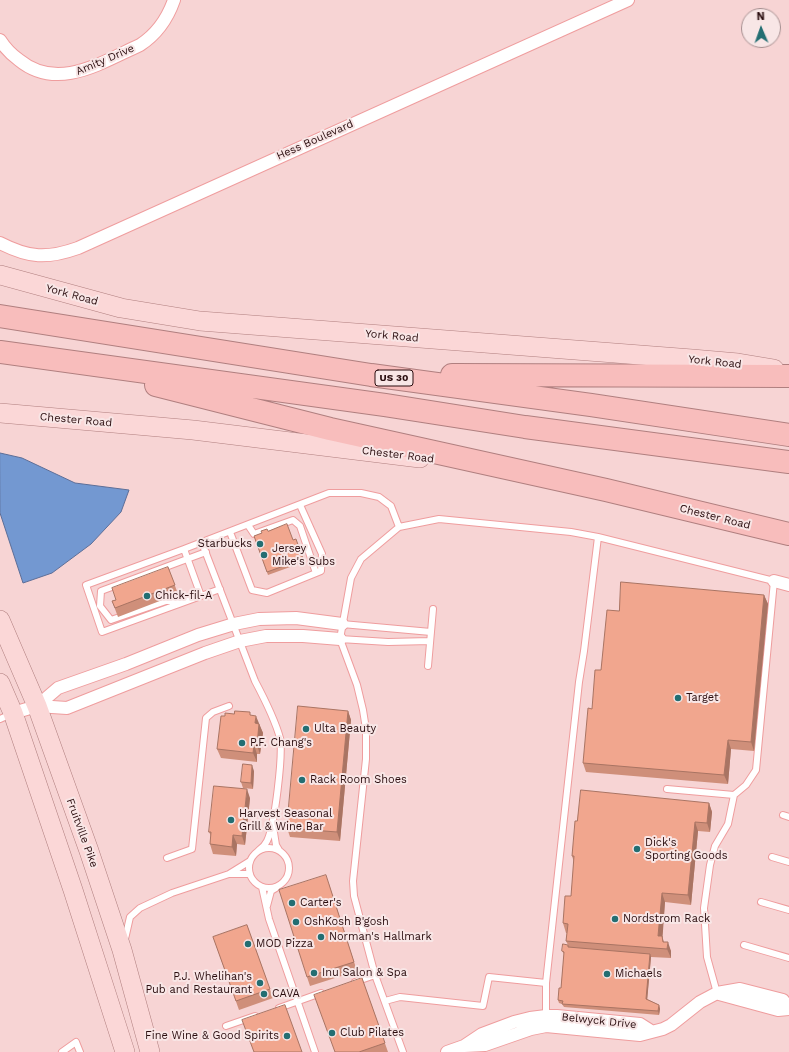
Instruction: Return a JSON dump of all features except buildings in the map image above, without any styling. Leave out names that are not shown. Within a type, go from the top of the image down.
[{"type":"highway","name":"US 30","points":[[0,316],[371,375],[591,405],[789,435]]},
{"type":"highway","points":[[0,352],[385,405],[533,428],[789,462]]},
{"type":"highway","points":[[76,362],[183,393],[330,429],[516,469]]},
{"type":"highway","points":[[371,375],[789,376]]},
{"type":"highway","name":"Chester Road","points":[[516,469],[789,534]]},
{"type":"main road","name":"York Road","points":[[0,275],[121,308],[200,321],[692,359],[738,363],[789,372]]},
{"type":"main road","points":[[0,403],[63,419]]},
{"type":"main road","name":"Chester Road","points":[[0,413],[193,430],[516,469]]},
{"type":"main road","name":"Fruitville Pike","points":[[0,620],[37,706],[89,851],[122,950],[150,1052]]},
{"type":"main road","points":[[0,683],[7,716],[73,890],[125,1052]]},
{"type":"street","name":"Amity Drive","points":[[0,40],[11,54],[29,68],[56,75],[72,74],[87,69],[148,40],[160,29],[166,20],[174,0]]},
{"type":"street","name":"Hess Boulevard","points":[[0,243],[15,251],[40,256],[64,253],[78,248],[628,0]]},
{"type":"street","points":[[774,581],[789,585]]},
{"type":"street","points":[[7,716],[37,706],[58,688],[126,664],[198,635],[234,624],[259,619],[289,618],[342,624]]},
{"type":"street","points":[[37,706],[67,708],[205,653],[240,641],[266,636],[303,636],[340,639]]},
{"type":"street","name":"Belwyck Drive","points":[[446,1052],[466,1049],[482,1034],[514,1022],[546,1021],[640,1024],[652,1031],[663,1029],[671,1025],[700,1002],[718,993],[740,989],[783,1000],[789,1009]]},
{"type":"lane","points":[[220,589],[102,632],[86,585],[202,543],[329,493],[361,493],[379,497],[391,506],[399,527]]},
{"type":"lane","points":[[230,532],[252,590],[268,593],[321,571],[322,554],[300,505]]},
{"type":"lane","points":[[403,1052],[375,975],[354,896],[353,881],[366,759],[366,729],[357,685],[340,639],[351,578],[361,559],[399,527],[439,519],[571,532],[598,537],[774,581],[756,770],[746,785],[734,795],[728,824],[716,846],[710,865],[704,908],[707,957],[718,993]]},
{"type":"lane","points":[[248,525],[254,534],[293,520],[300,526],[316,573]]},
{"type":"lane","points":[[546,1021],[546,983],[579,682],[598,537]]},
{"type":"lane","points":[[202,543],[255,681],[266,702],[280,738],[281,757],[272,825],[267,842],[254,855],[250,861],[249,867],[250,874],[253,879],[262,886],[267,888],[277,887]]},
{"type":"lane","points":[[184,549],[201,596]]},
{"type":"lane","points":[[185,602],[166,601],[111,620],[100,606],[101,592],[206,552]]},
{"type":"lane","points":[[428,666],[433,609]]},
{"type":"lane","points":[[342,624],[431,632]]},
{"type":"lane","points":[[340,639],[388,642],[430,641]]},
{"type":"lane","points":[[167,858],[192,849],[206,718],[213,712],[230,706]]},
{"type":"lane","points":[[668,789],[734,795]]},
{"type":"lane","points":[[267,907],[271,891],[287,878],[290,866],[285,854],[276,845],[272,825]]},
{"type":"lane","points":[[259,850],[269,847],[280,850]]},
{"type":"lane","points":[[772,857],[789,862]]},
{"type":"lane","points":[[122,950],[130,917],[146,904],[229,874],[250,861]]},
{"type":"lane","points":[[229,874],[250,874]]},
{"type":"lane","points":[[262,886],[269,919],[315,1052]]},
{"type":"lane","points":[[760,902],[789,910]]},
{"type":"lane","points":[[744,945],[789,958]]},
{"type":"lane","points":[[347,984],[375,975]]},
{"type":"lane","points":[[385,1000],[400,997],[484,1006],[489,977],[546,983]]},
{"type":"lane","points":[[270,1011],[326,992]]},
{"type":"lane","points":[[226,1026],[262,1013]]},
{"type":"lane","points":[[62,1052],[76,1042],[80,1052]]},
{"type":"water","points":[[0,453],[22,458],[75,483],[129,490],[121,512],[91,544],[52,573],[23,583],[0,513]]},
{"type":"place","name":"Starbucks","points":[[260,544]]},
{"type":"place","name":"Jersey Mike's Subs","points":[[264,555]]},
{"type":"place","name":"Chick-fil-A","points":[[147,596]]},
{"type":"place","name":"Target","points":[[678,698]]},
{"type":"place","name":"Ulta Beauty","points":[[306,729]]},
{"type":"place","name":"P.F. Chang's","points":[[242,743]]},
{"type":"place","name":"Rack Room Shoes","points":[[302,780]]},
{"type":"place","name":"Harvest Seasonal Grill & Wine Bar","points":[[231,820]]},
{"type":"place","name":"Dick's Sporting Goods","points":[[637,849]]},
{"type":"place","name":"Carter's","points":[[292,903]]},
{"type":"place","name":"Nordstrom Rack","points":[[615,919]]},
{"type":"place","name":"OshKosh B'gosh","points":[[296,922]]},
{"type":"place","name":"Norman's Hallmark","points":[[321,937]]},
{"type":"place","name":"MOD Pizza","points":[[248,944]]},
{"type":"place","name":"Inu Salon & Spa","points":[[314,973]]},
{"type":"place","name":"Michaels","points":[[607,974]]},
{"type":"place","name":"P.J. Whelihan's Pub and Restaurant","points":[[260,983]]},
{"type":"place","name":"CAVA","points":[[264,994]]},
{"type":"place","name":"Club Pilates","points":[[332,1033]]},
{"type":"place","name":"Fine Wine & Good Spirits","points":[[287,1036]]}]
